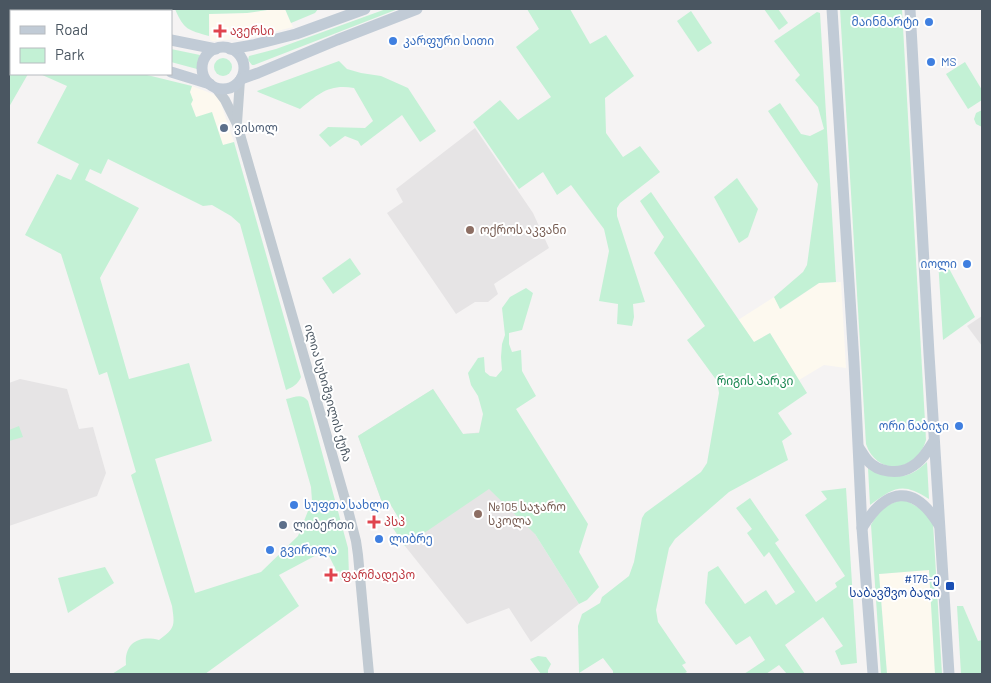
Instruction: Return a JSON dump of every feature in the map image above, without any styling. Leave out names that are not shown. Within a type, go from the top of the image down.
[{"type":"main road","points":[[230,49],[296,34],[365,9]]},
{"type":"main road","points":[[172,72],[223,89],[230,88],[241,80],[417,9]]},
{"type":"main road","points":[[832,9],[853,338],[862,528],[873,674]]},
{"type":"main road","points":[[910,9],[948,674]]},
{"type":"main road","points":[[172,40],[216,49]]},
{"type":"main road","points":[[213,86],[203,74],[206,56],[216,49],[225,47],[237,52],[241,58],[244,72],[241,80]]},
{"type":"main road","points":[[858,446],[872,465],[896,472],[912,467],[924,457],[934,441]]},
{"type":"main road","points":[[862,528],[868,517],[880,505],[899,495],[918,500],[932,513],[940,526]]},
{"type":"street","name":"ილია სუხიშვილის ქუჩა","points":[[237,124],[241,80]]},
{"type":"street","name":"ილია სუხიშვილის ქუჩა","points":[[213,86],[225,100],[237,124],[356,541],[369,674]]},
{"type":"shaded area","points":[[285,9],[293,27],[250,38],[210,40],[209,14],[247,13]]},
{"type":"shaded area","points":[[192,86],[219,98],[234,142],[223,145],[196,117],[191,104],[190,92]]},
{"type":"shaded area","name":"ოქროს აკვანი","points":[[475,128],[533,213],[549,248],[494,284],[498,294],[488,302],[475,302],[456,314],[387,213],[403,202],[396,189]]},
{"type":"shaded area","points":[[841,282],[846,368],[824,365],[799,380],[770,333],[754,342],[738,320],[774,297],[781,309],[819,283]]},
{"type":"shaded area","points":[[982,316],[982,346],[967,326]]},
{"type":"shaded area","points":[[20,379],[67,389],[79,429],[93,427],[106,473],[97,496],[9,526],[9,383]]},
{"type":"shaded area","name":"№105 საჯარო სკოლა","points":[[433,389],[463,434],[527,428],[535,534],[579,604],[531,642],[509,608],[467,624],[393,528],[401,522],[389,502],[383,505],[358,436]]},
{"type":"shaded area","points":[[930,570],[935,674],[887,674],[879,574]]},
{"type":"green space","points":[[93,9],[162,9],[162,10]]},
{"type":"green space","points":[[175,9],[274,9],[247,13],[209,14],[209,36],[196,32],[184,25]]},
{"type":"green space","points":[[285,9],[318,9],[315,13],[291,23]]},
{"type":"green space","points":[[386,9],[398,9],[254,65],[248,60],[249,56],[276,49]]},
{"type":"green space","points":[[527,9],[570,9],[590,44],[606,35],[634,76],[605,98],[606,133],[623,157],[640,146],[660,172],[620,203],[617,208],[617,216],[645,302],[633,304],[634,317],[632,326],[617,324],[618,304],[599,301],[609,251],[604,229],[571,185],[557,195],[543,172],[519,189],[473,122],[500,100],[518,120],[551,97],[516,47],[539,29]]},
{"type":"green space","points":[[764,9],[778,9],[788,23],[779,30]]},
{"type":"green space","points":[[840,9],[902,9],[926,440],[921,451],[914,459],[906,464],[897,466],[887,466],[879,462],[871,455],[866,444]]},
{"type":"green space","points":[[9,11],[10,75],[27,75],[9,107]]},
{"type":"green space","points":[[691,11],[712,43],[698,52],[677,21]]},
{"type":"green space","points":[[817,12],[820,13],[836,282],[819,283],[780,309],[774,297],[803,272],[807,265],[818,184],[768,111],[780,103],[801,134],[810,136],[824,129],[818,107],[795,80],[800,75],[774,41]]},
{"type":"green space","points":[[172,49],[200,55],[197,69],[172,62]]},
{"type":"green space","points":[[219,58],[227,58],[232,63],[230,74],[219,76],[214,71],[214,63]]},
{"type":"green space","points":[[339,61],[347,69],[381,76],[408,88],[436,131],[420,142],[402,115],[361,146],[358,141],[345,136],[330,147],[319,135],[328,127],[365,128],[373,121],[354,88],[337,87],[324,91],[300,109],[257,91]]},
{"type":"green space","points":[[965,62],[982,90],[982,100],[968,109],[946,74]]},
{"type":"green space","points":[[42,75],[147,75],[192,86],[190,92],[193,100],[191,104],[196,117],[212,112],[223,145],[234,142],[301,377],[295,385],[286,390],[240,224],[231,216],[212,205],[203,206],[108,159],[101,174],[90,169],[85,180],[139,208],[100,278],[129,379],[189,363],[212,441],[155,459],[195,593],[261,572],[298,536],[312,501],[311,487],[286,399],[301,396],[308,401],[348,548],[349,575],[341,580],[326,550],[279,575],[299,606],[205,674],[112,674],[126,665],[128,651],[134,642],[145,639],[159,640],[171,629],[173,626],[173,613],[131,475],[136,472],[107,372],[99,375],[61,254],[25,235],[57,174],[71,180],[79,164],[37,143],[67,86]]},
{"type":"green space","points":[[982,110],[982,127],[976,124],[974,119],[976,113]]},
{"type":"green space","points":[[737,178],[758,209],[748,237],[739,243],[714,197]]},
{"type":"green space","name":"რიგის პარკი","points":[[651,192],[754,342],[770,333],[807,393],[778,413],[792,434],[782,441],[788,460],[729,492],[675,539],[669,548],[656,610],[658,622],[686,663],[682,665],[687,672],[683,674],[613,674],[613,671],[603,658],[579,673],[578,626],[582,614],[600,603],[602,597],[629,576],[634,562],[642,518],[645,513],[701,472],[707,463],[719,393],[717,381],[687,340],[705,326],[654,253],[664,237],[640,201]]},
{"type":"green space","points":[[350,258],[361,274],[333,294],[322,278]]},
{"type":"green space","points":[[938,260],[945,261],[975,317],[943,340]]},
{"type":"green space","points":[[526,288],[533,293],[522,330],[509,333],[509,344],[512,352],[521,350],[522,371],[536,396],[516,409],[588,524],[579,552],[599,587],[587,600],[579,604],[535,534],[489,489],[405,546],[393,528],[401,522],[389,502],[383,505],[358,436],[433,389],[463,434],[479,433],[483,414],[468,373],[478,358],[484,357],[485,372],[490,376],[496,377],[502,370],[502,344],[505,335],[502,308],[510,297]]},
{"type":"green space","points":[[19,426],[23,437],[9,441],[9,430]]},
{"type":"green space","points":[[927,462],[929,499],[912,490],[899,489],[886,494],[870,505],[868,468],[903,476],[910,474]]},
{"type":"green space","points":[[846,488],[857,663],[841,665],[835,651],[843,646],[823,617],[785,645],[805,674],[787,674],[779,665],[766,674],[744,674],[765,660],[750,636],[736,645],[705,603],[708,572],[718,566],[745,604],[766,590],[776,605],[795,592],[769,552],[764,557],[747,533],[752,529],[736,508],[750,498],[779,540],[775,543],[816,602],[837,587],[835,583],[845,576],[805,515],[827,499],[821,491]]},
{"type":"green space","points":[[904,499],[924,511],[933,523],[942,674],[935,674],[929,570],[879,574],[887,674],[881,674],[871,525],[884,508]]},
{"type":"green space","points":[[105,567],[114,583],[68,613],[58,578]]},
{"type":"green space","points":[[957,606],[963,606],[978,641],[982,640],[982,674],[961,674]]},
{"type":"green space","points":[[538,656],[546,657],[551,664],[548,674],[541,674],[530,659]]},
{"type":"place","name":"მაინმარტი","points":[[929,22]]},
{"type":"place","name":"ავერსი","points":[[220,31]]},
{"type":"place","name":"კარფური სითი","points":[[393,41]]},
{"type":"place","name":"MS","points":[[931,62]]},
{"type":"place","name":"ვისოლ","points":[[224,128]]},
{"type":"place","name":"ოქროს აკვანი","points":[[470,230]]},
{"type":"place","name":"იოლი","points":[[967,264]]},
{"type":"place","name":"ორი ნაბიჯი","points":[[959,426]]},
{"type":"place","name":"სუფთა სახლი","points":[[294,505]]},
{"type":"place","name":"№105 საჯარო სკოლა","points":[[478,514]]},
{"type":"place","name":"პსპ","points":[[374,522]]},
{"type":"place","name":"ლიბერთი","points":[[283,525]]},
{"type":"place","name":"ლიბრე","points":[[379,539]]},
{"type":"place","name":"გვირილა","points":[[270,550]]},
{"type":"place","name":"ფარმადეპო","points":[[331,575]]},
{"type":"place","name":"#176-ე საბავშვო ბაღი","points":[[950,586]]}]
